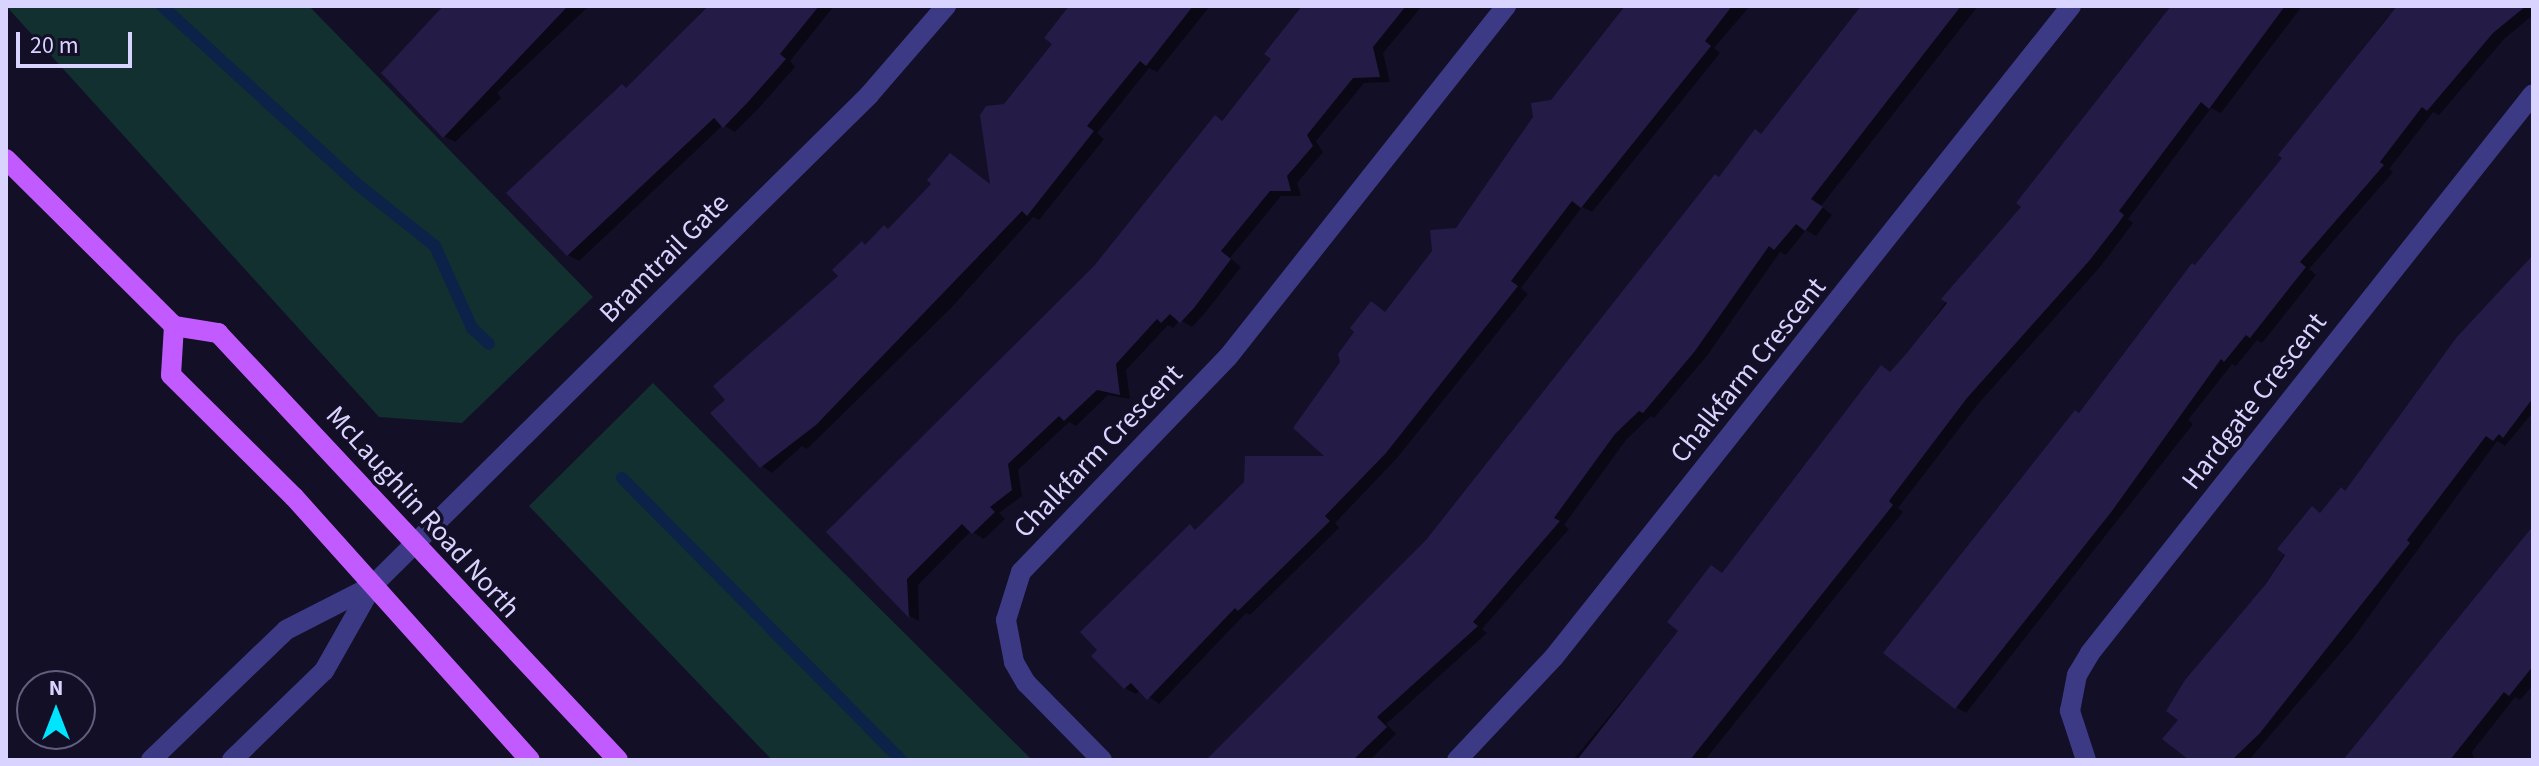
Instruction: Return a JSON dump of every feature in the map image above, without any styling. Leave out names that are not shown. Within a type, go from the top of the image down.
[{"type":"main road","points":[[6,159],[174,326],[171,375],[294,497],[530,760]]},
{"type":"main road","name":"McLaughlin Road North","points":[[174,326],[218,333],[618,760]]},
{"type":"street","name":"Bramtrail Gate","points":[[372,586],[869,95],[946,6]]},
{"type":"street","name":"Chalkfarm Crescent","points":[[1102,760],[1026,683],[1014,662],[1006,620],[1021,572],[1228,357],[1506,6]]},
{"type":"street","name":"Chalkfarm Crescent","points":[[1457,760],[1554,657],[2071,6]]},
{"type":"street","name":"Hardgate Crescent","points":[[2086,760],[2070,711],[2077,675],[2090,653],[2533,94]]},
{"type":"street","points":[[151,760],[286,630],[372,586]]},
{"type":"street","points":[[232,760],[324,671],[372,586]]},
{"type":"green space","points":[[6,6],[309,6],[593,297],[462,423],[379,417]]},
{"type":"green space","points":[[653,383],[1032,760],[772,760],[529,506]]},
{"type":"building","points":[[443,6],[568,6],[443,138],[381,73]]},
{"type":"building","points":[[708,6],[819,6],[780,54],[786,59],[723,128],[714,118],[567,256],[506,193],[622,84],[626,88]]},
{"type":"building","points":[[1069,6],[1193,6],[1146,66],[1140,61],[1087,126],[1094,131],[1027,216],[1022,211],[816,425],[760,468],[710,413],[725,400],[713,386],[838,276],[832,270],[862,241],[865,245],[884,225],[888,229],[931,184],[927,180],[950,153],[990,184],[980,115],[986,106],[1004,104],[1052,44],[1044,38]]},
{"type":"building","points":[[1302,6],[1406,6],[1373,47],[1380,77],[1353,78],[1307,135],[1313,146],[1287,176],[1291,191],[1270,191],[1221,251],[1231,259],[1180,323],[1170,314],[1161,323],[1157,319],[1116,364],[1120,395],[1097,390],[1064,421],[1059,416],[1008,464],[1012,490],[990,507],[995,512],[972,534],[962,524],[907,579],[909,618],[826,532],[1094,266],[1215,115],[1222,121],[1271,59],[1264,54]]},
{"type":"building","points":[[1625,6],[1732,6],[1705,41],[1711,46],[1581,208],[1572,201],[1511,281],[1518,286],[1386,453],[1325,516],[1330,521],[1238,611],[1235,608],[1147,700],[1131,683],[1124,689],[1091,656],[1097,650],[1080,632],[1190,524],[1195,530],[1244,482],[1245,456],[1324,456],[1293,428],[1340,362],[1338,354],[1354,332],[1350,328],[1371,301],[1385,312],[1432,251],[1430,230],[1456,228],[1533,117],[1531,103],[1551,100]]},
{"type":"building","points":[[1861,6],[1961,6],[1811,199],[1823,207],[1805,231],[1796,224],[1774,250],[1769,246],[1695,351],[1643,413],[1639,411],[1615,434],[1554,518],[1560,521],[1473,622],[1478,626],[1377,717],[1387,727],[1353,760],[1206,760],[1426,540],[1715,174],[1719,177],[1755,129],[1761,134]]},
{"type":"building","points":[[2171,6],[2285,6],[2209,109],[2201,102],[2119,211],[2124,215],[2089,261],[1967,398],[1889,501],[1893,505],[1690,760],[1577,760],[1678,631],[1667,622],[1711,565],[1722,573],[1881,365],[1890,372],[1906,354],[1947,303],[1941,299],[2021,207],[2016,203]]},
{"type":"building","points":[[2397,6],[2526,6],[2493,33],[2427,111],[2422,107],[2380,162],[2384,165],[2300,262],[2306,267],[2250,338],[2246,335],[2224,362],[2221,359],[2112,511],[1955,709],[1883,653],[2075,410],[2079,413],[2192,263],[2195,265],[2282,158],[2278,155]]},
{"type":"building","points":[[2533,255],[2533,398],[2503,438],[2499,434],[2493,441],[2486,436],[2407,540],[2410,543],[2260,733],[2232,760],[2189,760],[2162,739],[2178,720],[2166,711],[2185,680],[2265,585],[2285,555],[2277,549],[2312,506],[2320,513],[2341,487],[2345,491],[2456,338]]},
{"type":"building","points":[[2533,526],[2533,666],[2509,696],[2504,692],[2450,760],[2343,760]]},
{"type":"waterway","points":[[162,6],[357,184],[435,246],[472,328],[489,344]]},
{"type":"waterway","points":[[622,478],[901,760]]}]
